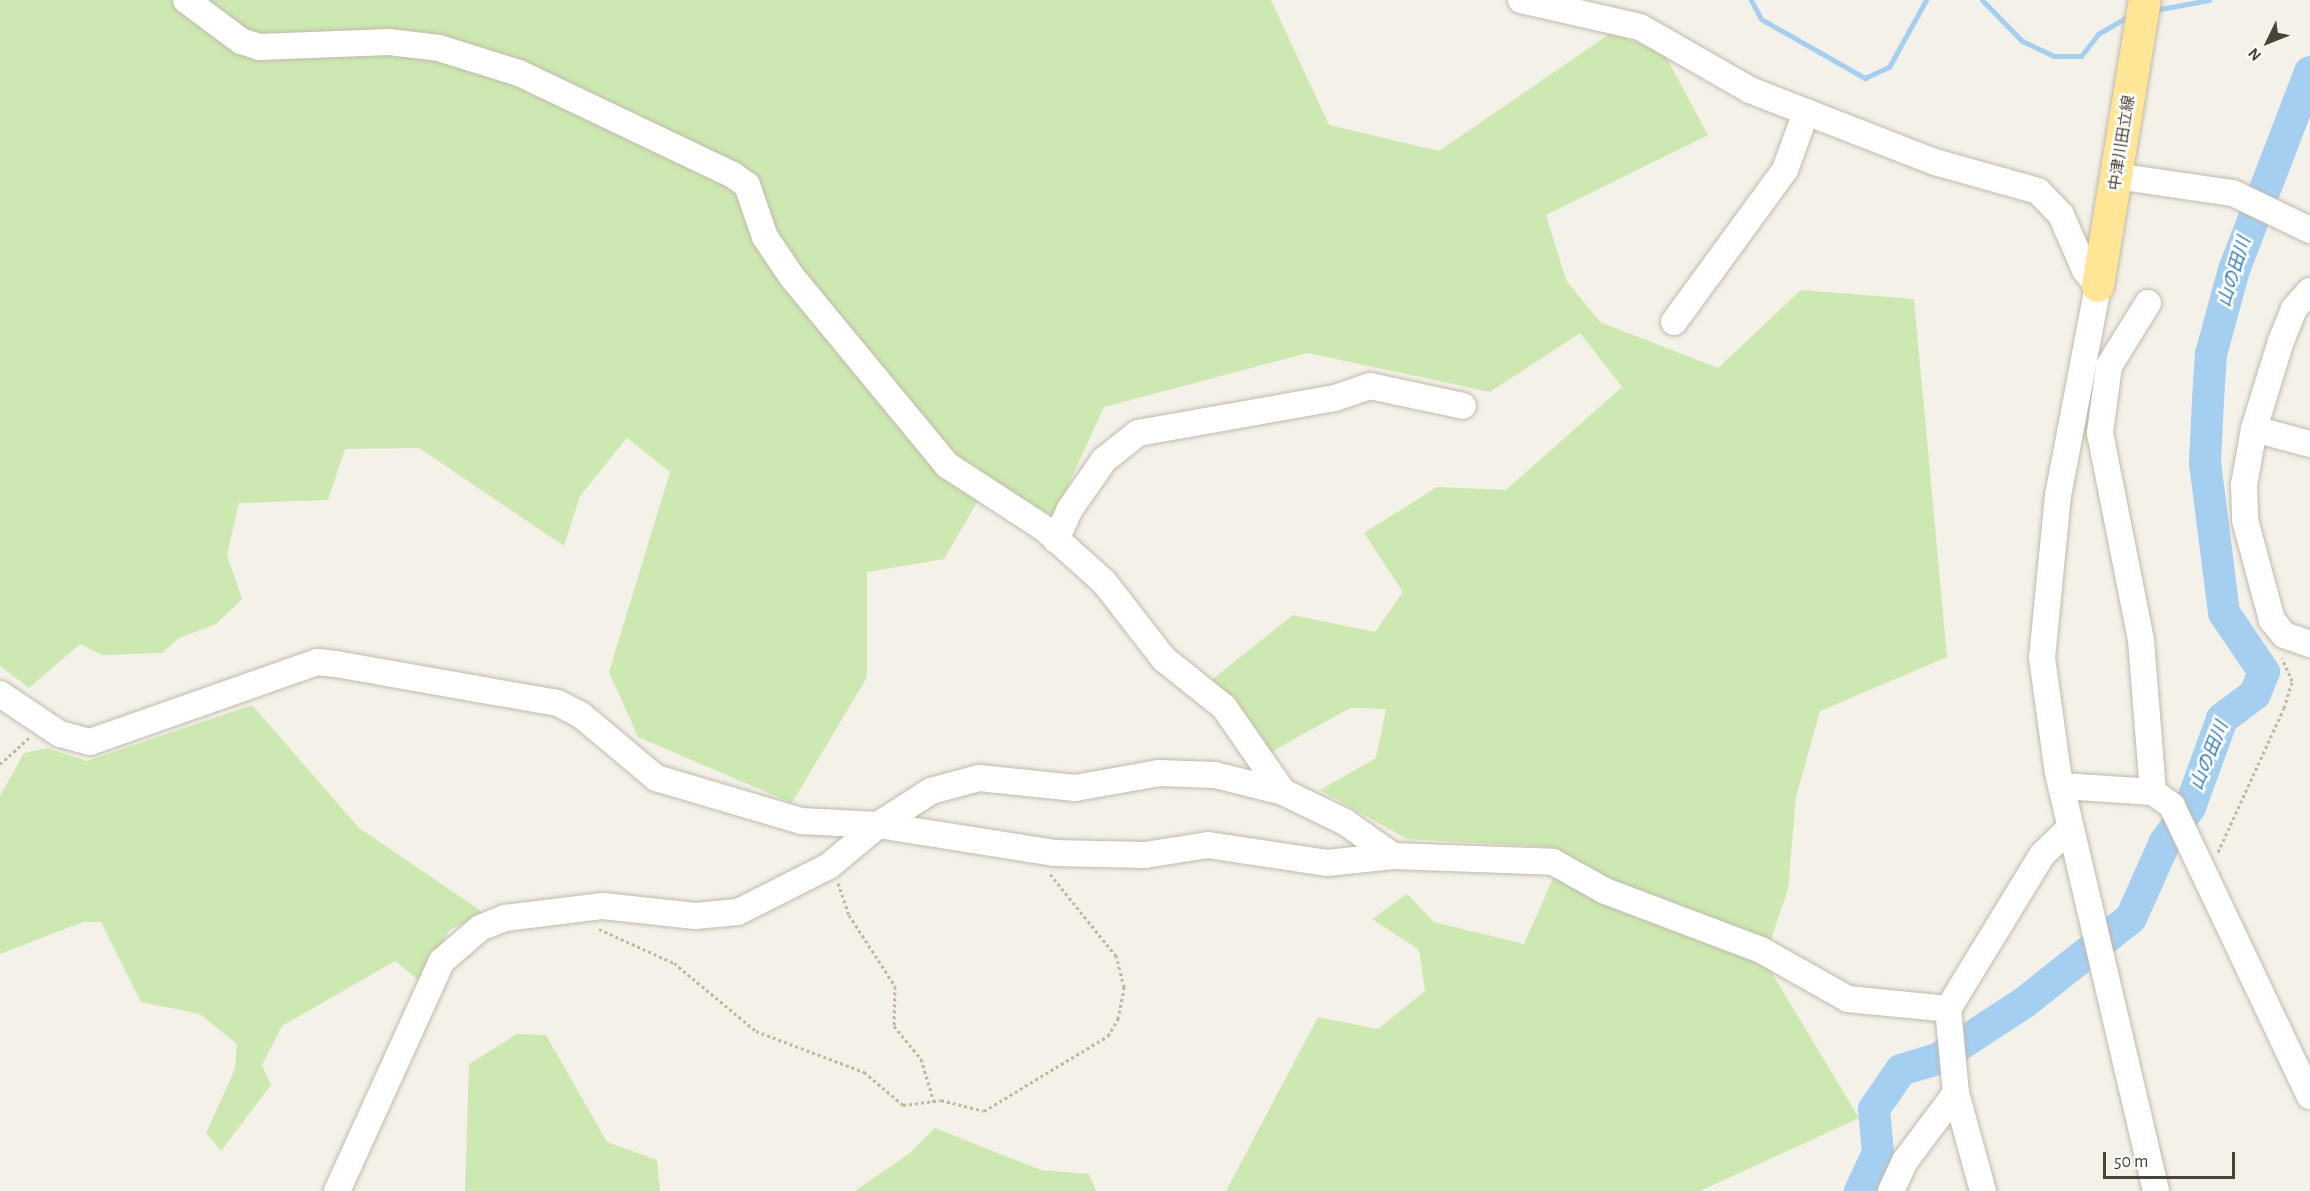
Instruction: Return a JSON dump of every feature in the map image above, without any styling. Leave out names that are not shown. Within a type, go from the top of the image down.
[{"type":"main road","name":"中津川田立線","points":[[2098,286],[2145,0]]},
{"type":"street","points":[[186,0],[241,41],[259,47],[388,42],[439,48],[519,73],[733,175],[747,185],[765,237],[792,277],[882,381],[935,453],[1056,540],[1104,582],[1164,659],[1224,706],[1283,792]]},
{"type":"street","points":[[1521,0],[1599,8],[1640,27],[1750,90],[1935,162],[2038,191],[2061,215],[2085,270],[2098,286],[2046,576],[2042,658],[2070,828],[2156,1191]]},
{"type":"street","points":[[1674,322],[1785,170],[1806,112]]},
{"type":"street","points":[[2116,176],[2233,193],[2310,230]]},
{"type":"street","points":[[2310,291],[2294,309],[2280,341],[2254,429],[2245,520],[2268,611],[2284,635],[2310,644]]},
{"type":"street","points":[[2148,303],[2109,366],[2100,432],[2141,640],[2153,792]]},
{"type":"street","points":[[1056,540],[1070,509],[1104,460],[1138,433],[1335,398],[1370,386],[1463,406]]},
{"type":"street","points":[[2254,429],[2310,444]]},
{"type":"street","points":[[0,694],[50,727],[77,740],[104,739],[207,698],[317,662],[558,703],[581,715],[656,778],[762,813],[878,825],[1040,850],[1145,855],[1208,845],[1327,862],[1394,856],[1553,862],[1605,891],[1761,950],[1848,999],[1948,1009]]},
{"type":"street","points":[[337,1191],[442,961],[480,928],[505,918],[603,906],[718,916],[738,912],[831,864],[878,825],[931,791],[979,778],[1075,788],[1159,773],[1215,775],[1283,792],[1345,822],[1394,856]]},
{"type":"street","points":[[2063,786],[2153,792],[2172,806],[2310,1096]]},
{"type":"street","points":[[1983,1191],[1956,1093],[1948,1009],[2042,855],[2070,828]]},
{"type":"street","points":[[1891,1191],[1905,1161],[1956,1093]]},
{"type":"path","points":[[2200,868],[2213,860],[2236,822],[2284,708],[2292,681],[2282,657],[2284,635]]},
{"type":"path","points":[[0,764],[19,743],[50,727]]},
{"type":"path","points":[[572,911],[674,963],[766,1036],[864,1071],[903,1105],[934,1102],[994,1109],[1108,1036],[1119,1019],[1124,987],[1116,956],[1057,886],[1040,850]]},
{"type":"path","points":[[831,864],[849,915],[895,986],[894,1026],[921,1059],[934,1102]]},
{"type":"green space","points":[[0,0],[1271,0],[1329,125],[1439,151],[1611,33],[1664,53],[1708,135],[1546,215],[1566,280],[1600,322],[1718,368],[1801,290],[1914,299],[1947,657],[1820,711],[1796,797],[1788,889],[1764,960],[1859,1118],[1700,1191],[1226,1191],[1318,1017],[1378,1029],[1425,991],[1419,950],[1372,919],[1407,894],[1434,922],[1524,944],[1555,874],[1550,847],[1407,839],[1320,790],[1376,758],[1386,709],[1350,708],[1271,752],[1209,682],[1293,615],[1375,632],[1403,592],[1364,533],[1437,487],[1506,490],[1622,387],[1580,333],[1490,392],[1308,353],[1104,407],[1054,516],[1007,493],[976,504],[944,559],[867,572],[867,677],[792,803],[638,737],[609,672],[670,472],[627,438],[580,496],[564,546],[419,448],[345,449],[328,500],[239,503],[227,555],[242,599],[216,624],[179,638],[162,653],[102,655],[80,644],[29,688],[0,666]]},
{"type":"green space","points":[[252,705],[359,828],[484,913],[449,930],[421,982],[395,961],[282,1026],[262,1065],[271,1085],[221,1151],[206,1133],[235,1069],[237,1044],[200,1014],[141,1002],[101,922],[83,922],[0,954],[0,796],[24,753],[47,748],[87,761]]},
{"type":"green space","points":[[517,1034],[546,1035],[607,1142],[657,1160],[660,1191],[465,1191],[469,1064]]},
{"type":"green space","points":[[935,1128],[1041,1170],[1089,1174],[1096,1191],[855,1191],[910,1153]]},
{"type":"waterway","points":[[1751,0],[1761,19],[1865,78],[1889,67],[1926,0]]},
{"type":"waterway","points":[[1982,0],[2022,41],[2054,56],[2081,56],[2098,34],[2134,13]]},
{"type":"waterway","points":[[2155,10],[2209,0]]},
{"type":"waterway","name":"山の田川","points":[[1860,1191],[1878,1153],[1874,1109],[1901,1070],[1938,1059],[2025,1002],[2131,918],[2165,842],[2190,807],[2222,719],[2255,694],[2264,672],[2224,613],[2205,462],[2211,354],[2234,270],[2310,72]]}]
